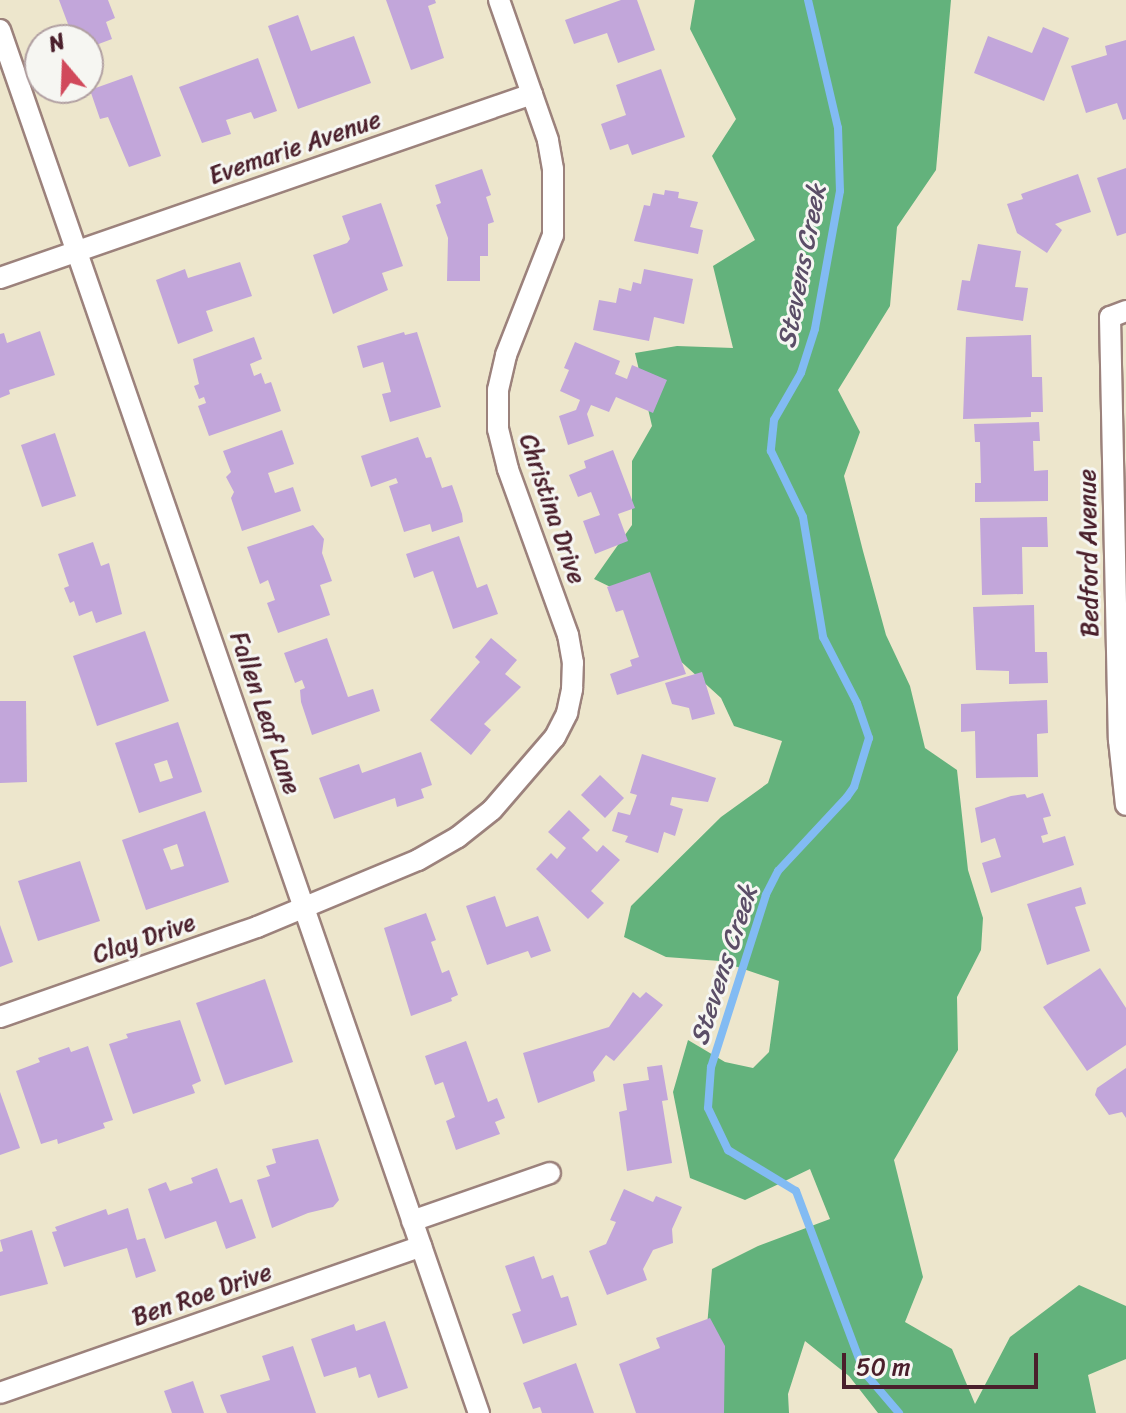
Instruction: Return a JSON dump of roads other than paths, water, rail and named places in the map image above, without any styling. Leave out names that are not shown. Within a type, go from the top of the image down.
[{"type":"street","name":"Christina Drive","points":[[304,909],[418,860],[458,837],[492,810],[527,772],[555,737],[567,713],[573,663],[568,635],[508,469],[498,429],[498,390],[506,355],[553,235],[553,169],[548,140],[499,0]]},
{"type":"street","name":"Fallen Leaf Lane","points":[[0,30],[74,252],[479,1413]]},
{"type":"street","name":"Evemarie Avenue","points":[[0,278],[532,94]]},
{"type":"street","name":"Bedford Avenue","points":[[1126,311],[1110,317],[1119,740],[1126,805]]},
{"type":"street","name":"Clay Drive","points":[[0,1017],[304,909]]},
{"type":"street","points":[[412,1221],[550,1173]]},
{"type":"street","name":"Ben Roe Drive","points":[[0,1393],[421,1246]]},
{"type":"waterway","name":"Stevens Creek","points":[[808,0],[838,128],[840,191],[815,329],[801,373],[774,420],[771,451],[803,517],[823,637],[857,703],[869,738],[854,787],[778,871],[766,895],[711,1067],[708,1108],[728,1150],[796,1191],[864,1372],[899,1413]]}]
